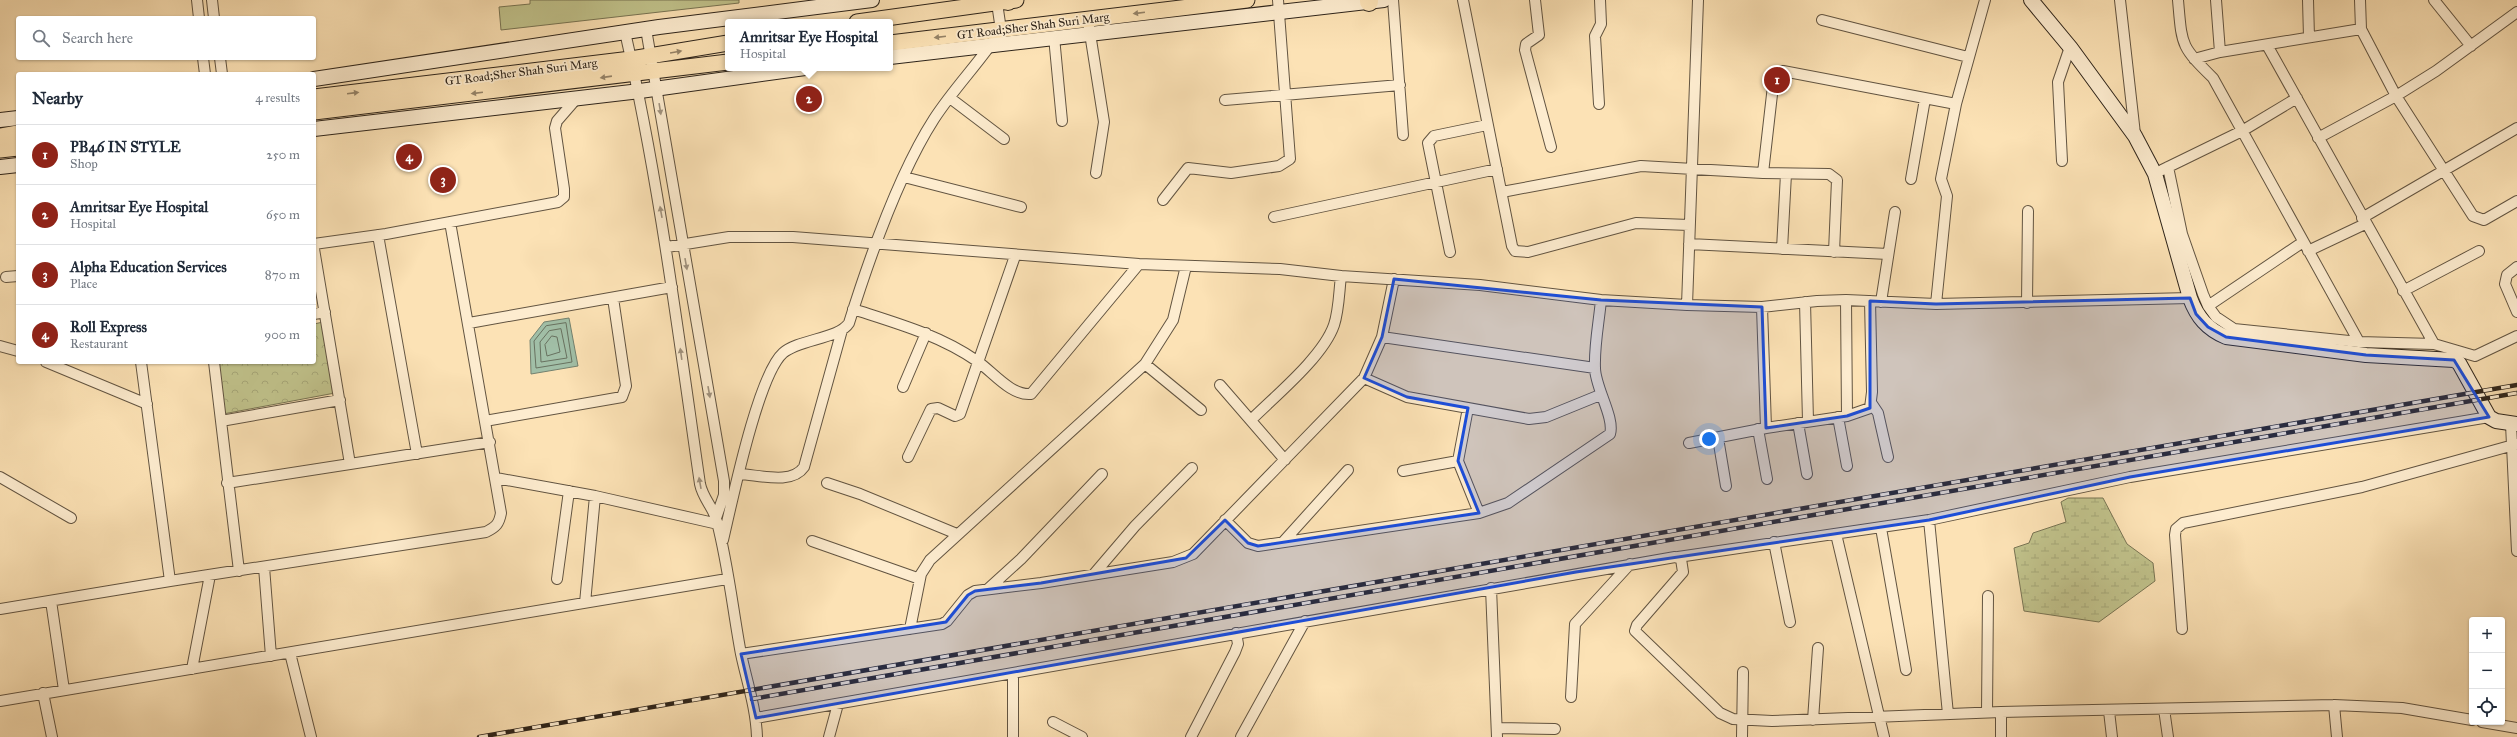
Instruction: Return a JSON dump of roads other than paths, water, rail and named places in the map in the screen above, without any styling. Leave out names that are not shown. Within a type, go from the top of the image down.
[{"type":"main road","points":[[316,79],[646,29],[872,0]]},
{"type":"main road","name":"GT Road;Sher Shah Suri Marg","points":[[893,43],[1002,30],[1089,26],[1247,0]]},
{"type":"main road","points":[[2031,0],[2070,47],[2135,136],[2155,174],[2190,298],[2196,314],[2208,327],[2226,337],[2366,355],[2454,360],[2458,363],[2489,417],[2496,421],[2514,424]]},
{"type":"main road","points":[[879,19],[1007,1]]},
{"type":"main road","points":[[893,57],[993,43],[1054,37],[1089,26],[1279,6],[1374,1]]},
{"type":"main road","name":"GT Road;Sher Shah Suri Marg","points":[[316,97],[631,59],[725,44]]},
{"type":"main road","name":"GT Road;Sher Shah Suri Marg","points":[[316,112],[725,62]]},
{"type":"main road","points":[[316,129],[640,91],[782,71]]},
{"type":"main road","points":[[0,120],[16,118]]},
{"type":"main road","points":[[0,136],[16,133]]},
{"type":"main road","points":[[0,150],[16,148]]},
{"type":"main road","points":[[0,167],[16,165]]},
{"type":"street","points":[[196,0],[198,16]]},
{"type":"street","points":[[212,0],[214,16]]},
{"type":"street","points":[[1393,0],[1404,135]]},
{"type":"street","points":[[1462,0],[1512,246],[1515,251],[1520,253],[1581,240],[1636,223],[1690,225]]},
{"type":"street","points":[[1535,0],[1539,35],[1526,44],[1525,50],[1551,147]]},
{"type":"street","points":[[1599,104],[1595,36],[1601,24],[1600,0]]},
{"type":"street","points":[[1687,305],[1698,0]]},
{"type":"street","points":[[1936,304],[1946,196],[1941,179],[1956,104],[1985,0]]},
{"type":"street","points":[[2120,0],[2135,136]]},
{"type":"street","points":[[2178,0],[2183,43],[2194,59],[2213,78],[2359,342]]},
{"type":"street","points":[[2216,0],[2220,52]]},
{"type":"street","points":[[2308,0],[2310,37]]},
{"type":"street","points":[[2360,0],[2361,29],[2396,96],[2476,219],[2484,220],[2517,201]]},
{"type":"street","points":[[2434,0],[2471,46]]},
{"type":"street","points":[[722,544],[765,382],[777,359],[790,348],[842,330],[849,323],[877,243],[904,177],[933,120],[1002,30],[1007,1]]},
{"type":"street","points":[[1162,200],[1188,168],[1231,173],[1279,166],[1288,162],[1291,153],[1279,6]]},
{"type":"street","points":[[2318,138],[2396,96],[2471,46],[2517,12]]},
{"type":"street","points":[[1822,20],[1968,57]]},
{"type":"street","points":[[1089,26],[1104,122],[1096,173]]},
{"type":"street","points":[[646,29],[724,481],[724,495],[717,521]]},
{"type":"street","points":[[2194,59],[2220,52],[2361,29]]},
{"type":"street","points":[[625,32],[640,91],[667,247],[700,484],[706,503],[717,521],[727,579],[756,718],[757,737]]},
{"type":"street","points":[[1054,37],[1062,121]]},
{"type":"street","points":[[2267,45],[2403,291],[2434,344]]},
{"type":"street","points":[[2062,161],[2058,82],[2070,47]]},
{"type":"street","points":[[203,60],[205,72]]},
{"type":"street","points":[[220,60],[222,72]]},
{"type":"street","points":[[1763,173],[1774,77],[1778,72],[1956,104]]},
{"type":"street","points":[[1225,100],[1400,85]]},
{"type":"street","points":[[316,244],[378,235],[558,202],[564,197],[564,189],[555,128],[557,121],[577,98]]},
{"type":"street","points":[[950,98],[1004,139]]},
{"type":"street","points":[[2155,174],[2242,131],[2297,98]]},
{"type":"street","points":[[1911,179],[1925,99]]},
{"type":"street","points":[[1450,252],[1428,148],[1430,139],[1434,136],[1487,125]]},
{"type":"street","points":[[2308,251],[2364,221],[2444,170],[2517,128]]},
{"type":"street","points":[[1502,192],[1640,166],[1786,174],[1829,174],[1835,177],[1834,252]]},
{"type":"street","points":[[2168,167],[2182,234],[2208,306],[2216,317],[2234,328],[2359,342],[2434,344],[2475,356],[2517,336]]},
{"type":"street","points":[[1274,217],[1497,169]]},
{"type":"street","points":[[1782,249],[1786,174]]},
{"type":"street","points":[[904,177],[1020,207]]},
{"type":"street","points":[[2027,303],[2028,210]]},
{"type":"street","points":[[1881,302],[1895,212]]},
{"type":"street","points":[[0,609],[486,532],[495,527],[500,521],[501,513],[496,478],[450,222]]},
{"type":"street","points":[[378,235],[417,454]]},
{"type":"street","points":[[667,247],[683,243],[730,237],[793,237],[1015,256],[1139,264],[1280,269],[1342,276],[1480,285],[1601,300],[1687,305],[1762,307],[1805,302],[1846,300],[1936,304],[2190,298]]},
{"type":"street","points":[[2208,306],[2303,242]]},
{"type":"street","points":[[1689,244],[1888,254]]},
{"type":"street","points":[[2403,291],[2479,251]]},
{"type":"street","points":[[908,457],[931,409],[938,408],[954,416],[960,414],[977,361],[1015,256]]},
{"type":"street","points":[[316,260],[350,464]]},
{"type":"street","points":[[853,309],[926,333],[977,361],[1016,392],[1024,395],[1031,394],[1139,264]]},
{"type":"street","points":[[910,629],[920,579],[930,560],[956,534],[1145,364],[1173,320],[1186,266]]},
{"type":"street","points":[[2517,267],[2507,275],[2505,284],[2517,312]]},
{"type":"street","points":[[6,277],[16,276]]},
{"type":"street","points":[[1251,420],[1301,372],[1330,334],[1337,312],[1342,276]]},
{"type":"street","points":[[742,654],[945,623],[968,595],[988,589],[1041,583],[1173,562],[1186,558],[1203,545],[1225,520],[1286,460],[1364,378],[1382,337],[1394,279]]},
{"type":"street","points":[[469,323],[672,287]]},
{"type":"street","points":[[485,421],[622,397],[626,386],[613,298]]},
{"type":"street","points":[[1225,520],[1248,543],[1254,546],[1479,513],[1508,503],[1610,434],[1611,425],[1600,395],[1595,368],[1601,300]]},
{"type":"street","points":[[1846,300],[1842,416],[1846,466]]},
{"type":"street","points":[[1870,301],[1872,404],[1878,413],[1888,457]]},
{"type":"street","points":[[1805,302],[1803,422],[1807,474]]},
{"type":"street","points":[[1762,307],[1762,429],[1767,479]]},
{"type":"street","points":[[316,314],[325,312]]},
{"type":"street","points":[[740,474],[791,478],[800,473],[804,467],[842,330]]},
{"type":"street","points":[[904,387],[926,333]]},
{"type":"street","points":[[1382,337],[1595,368]]},
{"type":"street","points":[[0,346],[16,350]]},
{"type":"street","points":[[51,364],[147,404]]},
{"type":"street","points":[[141,364],[170,581]]},
{"type":"street","points":[[214,364],[238,571]]},
{"type":"street","points":[[1145,364],[1201,410]]},
{"type":"street","points":[[1364,378],[1407,397],[1538,420],[1600,395]]},
{"type":"street","points":[[1220,385],[1286,460]]},
{"type":"street","points":[[221,421],[340,400]]},
{"type":"street","points":[[1689,443],[1866,411],[1872,404]]},
{"type":"street","points":[[1468,408],[1458,461],[1479,513]]},
{"type":"street","points":[[756,718],[1630,564],[1929,520],[2130,476],[2489,417]]},
{"type":"street","points":[[2514,424],[2517,551]]},
{"type":"street","points":[[1718,438],[1726,486]]},
{"type":"street","points":[[227,483],[490,442]]},
{"type":"street","points":[[2182,629],[2175,535],[2176,529],[2183,524],[2362,487],[2488,454],[2515,445]]},
{"type":"street","points":[[1403,471],[1458,461]]},
{"type":"street","points":[[1094,574],[1135,526],[1192,468]]},
{"type":"street","points":[[1283,542],[1348,470]]},
{"type":"street","points":[[988,589],[1021,559],[1102,474]]},
{"type":"street","points":[[0,477],[71,518]]},
{"type":"street","points":[[496,478],[595,496],[717,521]]},
{"type":"street","points":[[828,483],[860,494],[956,534]]},
{"type":"street","points":[[558,579],[569,491]]},
{"type":"street","points":[[585,603],[595,496]]},
{"type":"street","points":[[1929,520],[1948,714]]},
{"type":"street","points":[[1881,528],[1906,670]]},
{"type":"street","points":[[1836,534],[1884,737]]},
{"type":"street","points":[[812,541],[920,579]]},
{"type":"street","points":[[1774,542],[1790,622]]},
{"type":"street","points":[[1678,557],[1683,562],[1683,572],[1637,625],[1635,631],[1724,716],[1742,720],[1813,720],[1987,712],[2109,711],[2334,705],[2402,708],[2469,719]]},
{"type":"street","points":[[1571,697],[1575,624],[1630,564]]},
{"type":"street","points":[[264,567],[271,656]]},
{"type":"street","points":[[192,668],[210,575]]},
{"type":"street","points":[[0,701],[727,579]]},
{"type":"street","points":[[1491,588],[1497,733],[1554,730]]},
{"type":"street","points":[[1987,712],[1988,596]]},
{"type":"street","points":[[51,601],[64,690]]},
{"type":"street","points":[[1241,737],[1305,621]]},
{"type":"street","points":[[1190,737],[1235,652],[1238,644],[1236,633]]},
{"type":"street","points":[[1813,720],[1818,648]]},
{"type":"street","points":[[290,652],[311,737]]},
{"type":"street","points":[[1742,737],[1743,672]]},
{"type":"street","points":[[1013,673],[1013,737]]},
{"type":"street","points":[[43,693],[52,737]]},
{"type":"street","points":[[829,737],[838,704]]},
{"type":"street","points":[[2334,705],[2338,737]]},
{"type":"street","points":[[2164,709],[2168,737]]},
{"type":"street","points":[[2109,711],[2112,737]]},
{"type":"street","points":[[2001,712],[2001,737]]},
{"type":"street","points":[[1053,722],[1082,737]]},
{"type":"street","points":[[2500,725],[2517,728]]},
{"type":"water","points":[[569,318],[578,366],[531,374],[530,340],[544,322]]},
{"type":"railway","points":[[479,737],[2517,385]]},
{"type":"railway","points":[[752,699],[2517,393]]},
{"type":"place","name":"PB46 IN STYLE","points":[[1777,80]]},
{"type":"place","name":"Amritsar Eye Hospital","points":[[809,99]]},
{"type":"place","name":"Roll Express","points":[[409,157]]},
{"type":"place","name":"Alpha Education Services","points":[[443,180]]}]
